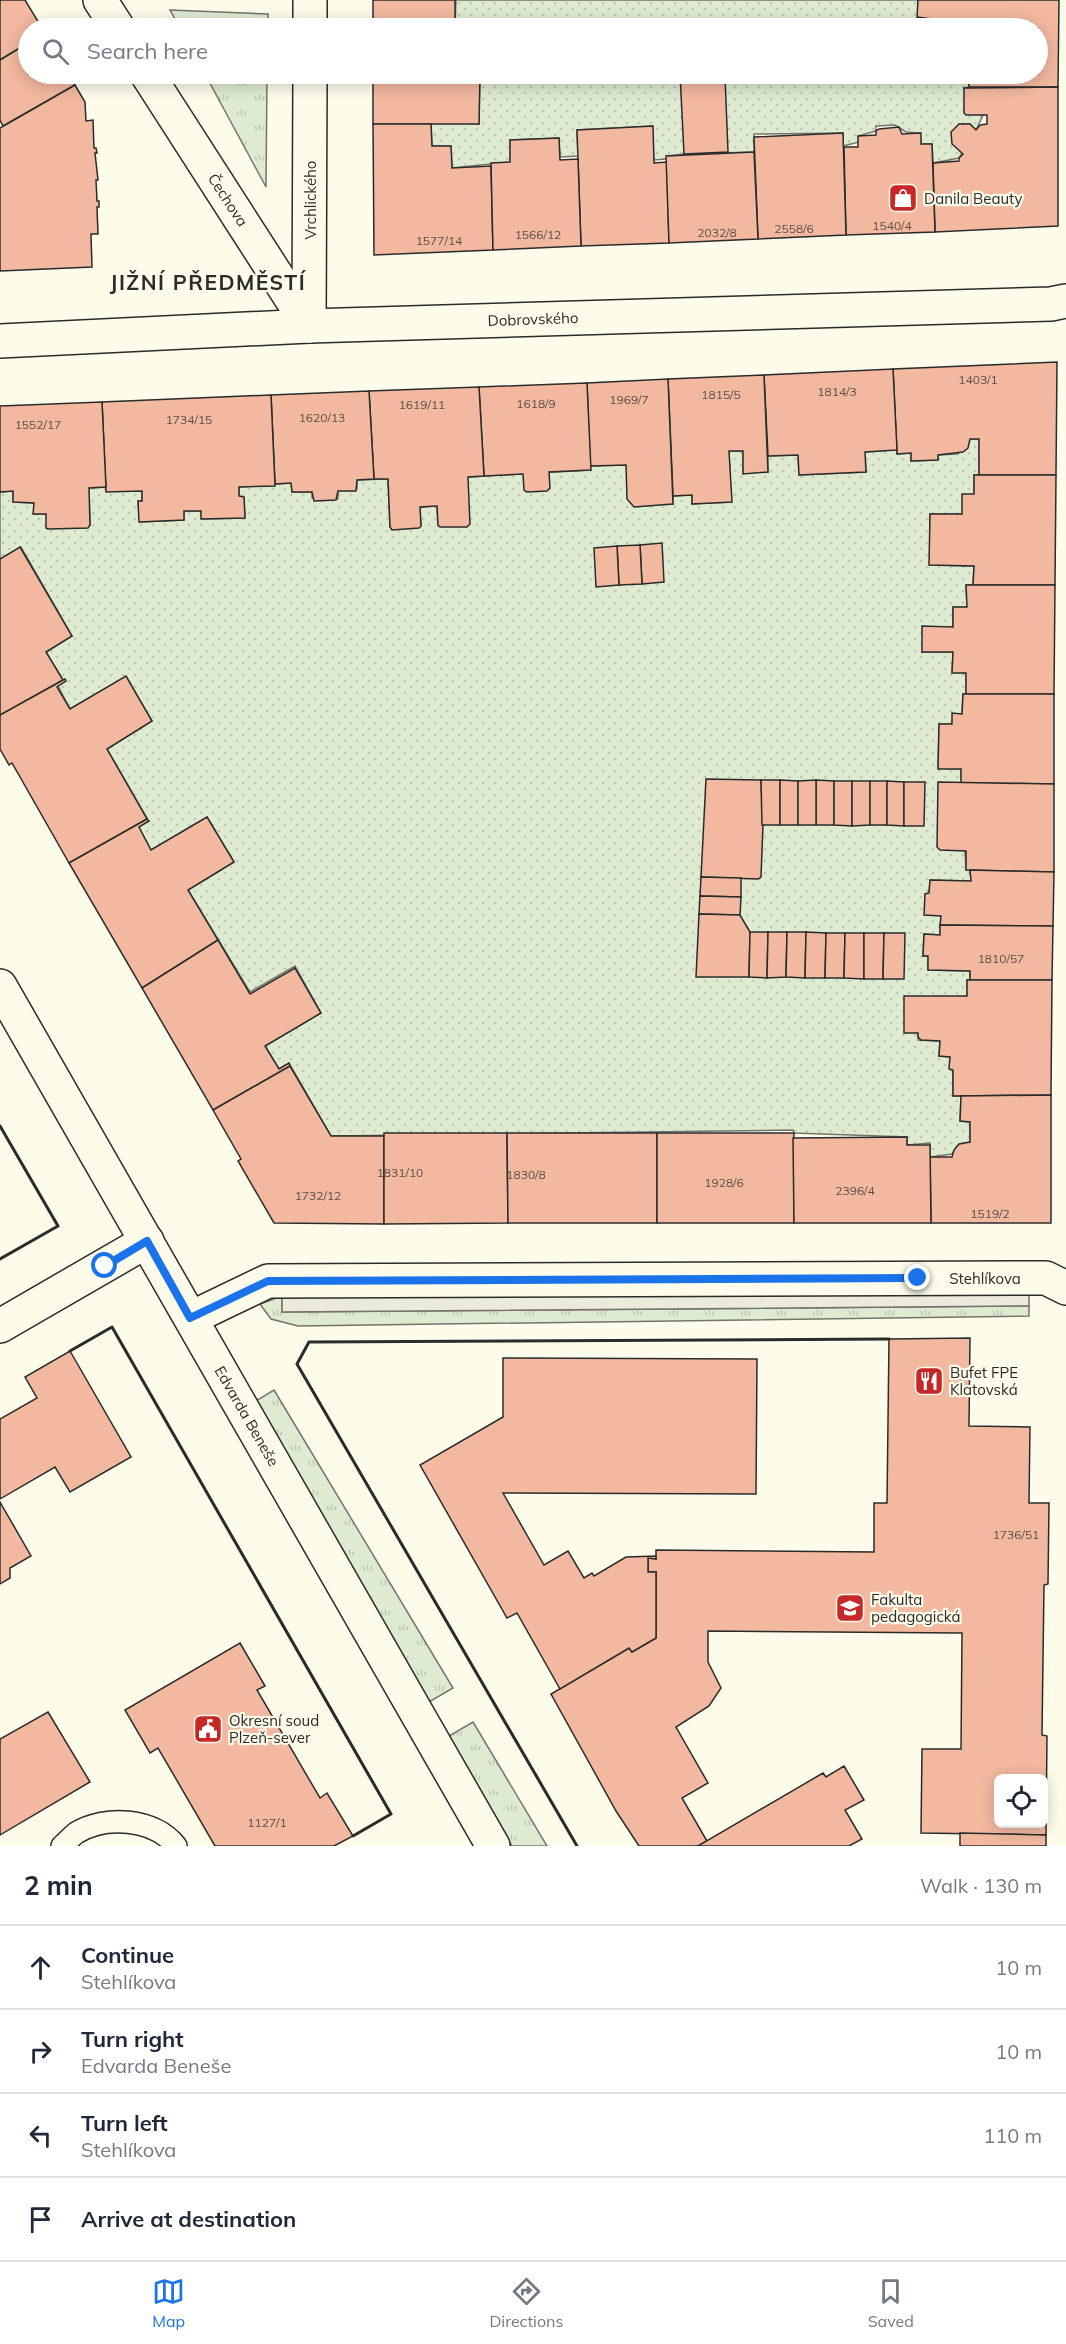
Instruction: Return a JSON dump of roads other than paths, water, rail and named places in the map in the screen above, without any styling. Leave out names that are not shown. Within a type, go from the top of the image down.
[{"type":"street","points":[[100,0],[112,18]]},
{"type":"street","points":[[310,0],[310,18]]},
{"type":"street","name":"Čechova","points":[[153,84],[309,326]]},
{"type":"street","name":"Vrchlického","points":[[309,326],[310,84]]},
{"type":"street","name":"Dobrovského","points":[[0,341],[309,326],[1051,304],[1066,301]]},
{"type":"street","name":"Edvarda Beneše","points":[[0,986],[493,1846]]},
{"type":"street","points":[[0,1326],[147,1241]]},
{"type":"street","name":"Stehlíkova","points":[[190,1318],[268,1281],[1046,1278],[1066,1288]]},
{"type":"lane","points":[[62,1846],[76,1833],[101,1823],[126,1821],[151,1828],[176,1846]]},
{"type":"place","name":"Danila Beauty","points":[[903,198]]},
{"type":"place","name":"Bufet FPE Klatovská","points":[[929,1381]]},
{"type":"place","name":"Fakulta pedagogická","points":[[850,1608]]},
{"type":"place","name":"Okresní soud Plzeň-sever","points":[[208,1729]]},
{"type":"district","name":"JIŽNÍ PŘEDMĚSTÍ","points":[[208,282]]}]
